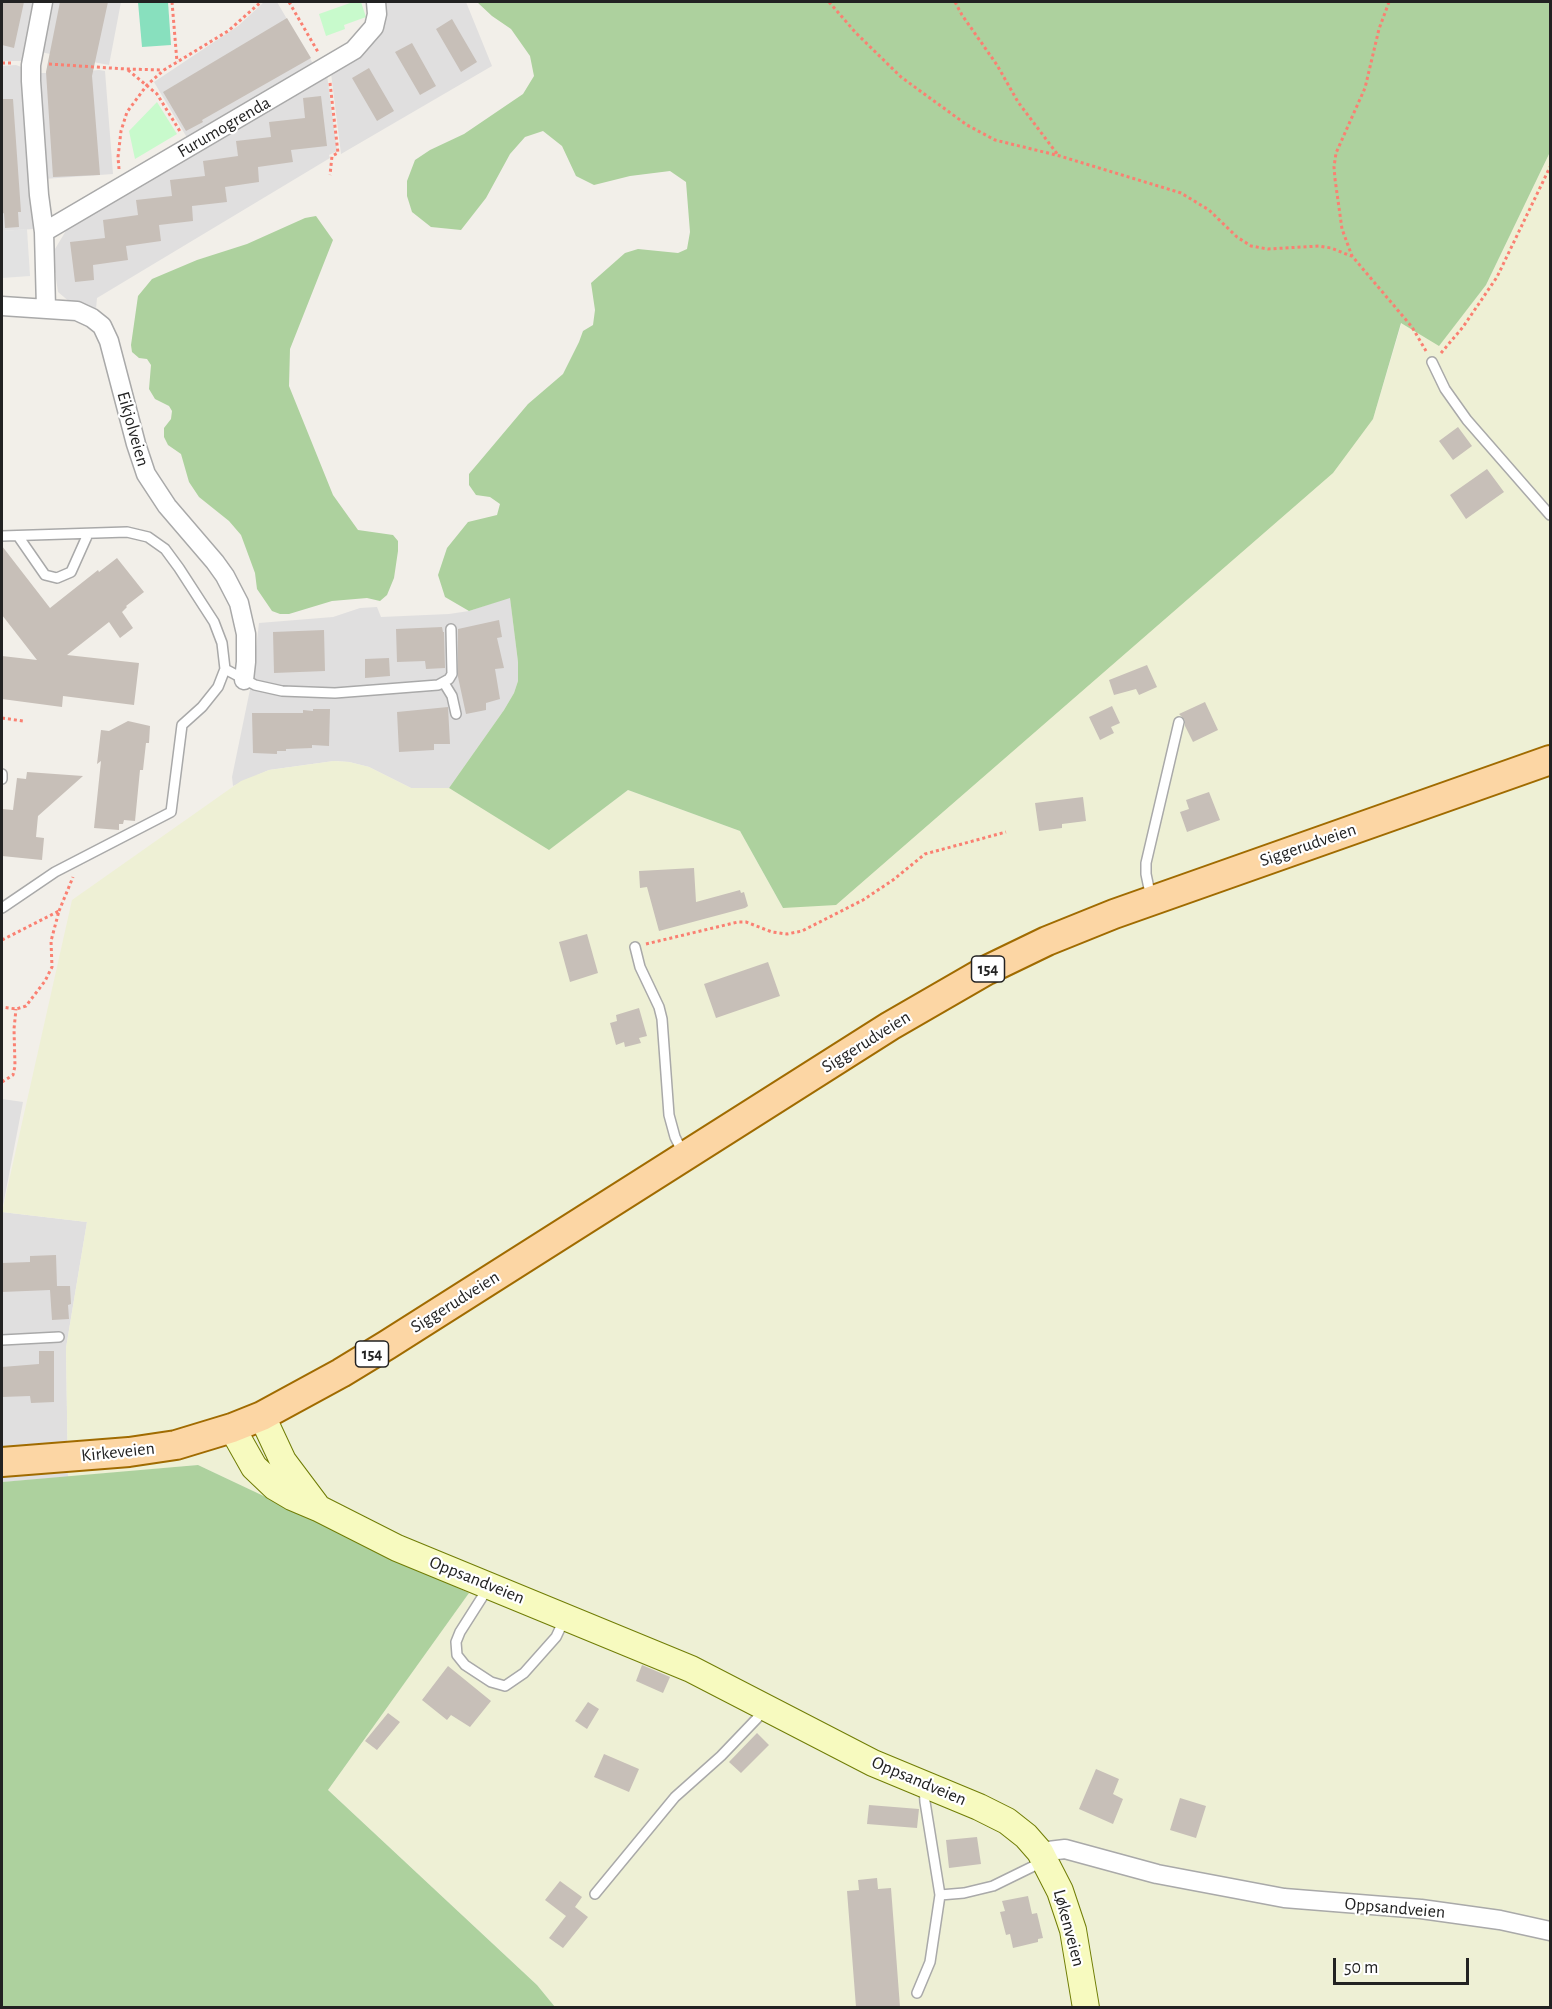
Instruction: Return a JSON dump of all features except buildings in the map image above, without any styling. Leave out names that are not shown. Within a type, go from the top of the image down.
[{"type":"main road","name":"Siggerudveien","points":[[232,1428],[262,1416],[378,1350],[890,1026],[958,986],[1047,941],[1152,900],[1551,760]]},
{"type":"main road","name":"Oppsandveien","points":[[262,1416],[283,1461],[318,1508]]},
{"type":"main road","name":"Oppsandveien","points":[[232,1428],[246,1455],[264,1478],[292,1497],[374,1537],[692,1669],[837,1745],[1007,1821],[1026,1836],[1043,1856]]},
{"type":"main road","name":"Kirkeveien","points":[[2,1462],[146,1450],[176,1445],[232,1428]]},
{"type":"main road","name":"Løkenveien","points":[[1043,1856],[1060,1891],[1073,1930],[1086,2007]]},
{"type":"street","points":[[43,2],[31,64],[39,195],[45,232],[46,308]]},
{"type":"street","name":"Furumogrenda","points":[[45,232],[354,50],[367,38],[374,27],[377,14],[376,2]]},
{"type":"street","name":"Eikjolveien","points":[[2,306],[77,311],[102,326],[106,333],[146,474],[167,506],[205,549],[225,576],[239,603],[246,634],[244,680]]},
{"type":"street","name":"Oppsandveien","points":[[1043,1856],[1065,1849],[1157,1874],[1284,1898],[1421,1909],[1500,1920],[1551,1931]]},
{"type":"lane","points":[[1432,362],[1445,388],[1467,420],[1551,515]]},
{"type":"lane","points":[[18,536],[45,575],[57,578],[71,572],[88,534]]},
{"type":"lane","points":[[2,536],[138,534],[148,537],[165,549],[214,622],[222,643],[225,669],[218,687],[202,707],[182,725],[171,812],[55,872],[2,908]]},
{"type":"lane","points":[[225,669],[267,689],[335,693],[410,688],[444,683],[449,680],[453,668],[451,629]]},
{"type":"lane","points":[[444,683],[452,696],[456,714]]},
{"type":"lane","points":[[1152,900],[1146,863],[1179,722]]},
{"type":"lane","points":[[2,774],[2,779]]},
{"type":"lane","points":[[635,947],[640,967],[659,1007],[662,1019],[669,1115],[675,1137],[685,1157]]},
{"type":"lane","points":[[2,1340],[59,1338]]},
{"type":"lane","points":[[489,1585],[456,1642],[457,1655],[465,1665],[491,1682],[505,1686],[524,1673],[556,1638],[566,1616]]},
{"type":"lane","points":[[595,1894],[675,1797],[721,1756],[767,1708]]},
{"type":"lane","points":[[917,1993],[930,1962],[940,1895],[924,1785]]},
{"type":"lane","points":[[940,1895],[964,1893],[993,1886],[1043,1856]]},
{"type":"path","points":[[172,2],[177,62]]},
{"type":"path","points":[[125,184],[120,174],[118,157],[121,131],[127,112],[147,85],[164,70],[228,31],[261,2]]},
{"type":"path","points":[[289,2],[327,66],[338,153],[332,156],[330,175]]},
{"type":"path","points":[[829,2],[856,33],[901,77],[967,125],[1002,143],[1060,156],[1180,193],[1209,210],[1237,237],[1251,246],[1268,249],[1319,246],[1342,251],[1352,256]]},
{"type":"path","points":[[955,2],[997,65],[1017,102],[1060,156]]},
{"type":"path","points":[[1389,2],[1379,29],[1365,88],[1334,160],[1335,179],[1342,229],[1352,256],[1412,327],[1432,362],[1459,332],[1487,293],[1551,167]]},
{"type":"path","points":[[31,64],[39,66],[51,63],[164,70]]},
{"type":"path","points":[[126,69],[157,94],[189,147]]},
{"type":"path","points":[[2,718],[23,721]]},
{"type":"path","points":[[635,947],[738,922],[746,922],[772,932],[787,934],[802,932],[863,900],[925,854],[1006,832]]},
{"type":"path","points":[[2,1007],[16,1009],[26,1006],[45,981],[52,967],[51,941],[59,911],[81,858]]},
{"type":"path","points":[[2,940],[59,911]]},
{"type":"path","points":[[2,1082],[13,1076],[15,1066],[16,1009]]},
{"type":"shaded area","points":[[2,2],[37,2],[25,61],[2,61]]},
{"type":"shaded area","points":[[50,2],[121,2],[109,65],[40,52]]},
{"type":"shaded area","points":[[264,2],[277,2],[315,67],[189,141],[154,82],[238,26]]},
{"type":"shaded area","points":[[384,2],[466,2],[492,66],[341,154],[331,73],[360,55],[376,39],[380,31]]},
{"type":"shaded area","points":[[16,65],[24,68],[34,229],[2,231],[2,66]]},
{"type":"shaded area","points":[[105,71],[113,174],[44,179],[37,73]]},
{"type":"shaded area","points":[[327,75],[337,151],[329,155],[330,158],[97,298],[96,309],[71,303],[58,292],[54,265],[55,249],[67,229]]},
{"type":"shaded area","points":[[27,229],[30,276],[2,278],[2,231]]},
{"type":"shaded area","points":[[510,597],[518,662],[518,681],[504,710],[449,788],[411,788],[369,767],[334,761],[269,770],[233,786],[232,777],[253,675],[259,623],[333,617],[360,608],[377,607],[381,617],[449,614],[469,611]]},
{"type":"shaded area","points":[[2,1099],[23,1102],[2,1211]]},
{"type":"shaded area","points":[[2,1212],[87,1222],[66,1348],[68,1477],[2,1482]]},
{"type":"green space","points":[[138,2],[168,2],[171,45],[142,47]]},
{"type":"green space","points":[[353,2],[361,2],[366,17],[344,25],[345,29],[326,36],[319,14]]},
{"type":"green space","points":[[477,2],[1550,2],[1550,152],[1486,285],[1439,346],[1401,323],[1373,419],[1333,473],[836,905],[783,908],[740,831],[628,790],[549,850],[449,788],[504,710],[518,681],[518,662],[510,598],[469,611],[445,597],[438,575],[447,548],[468,522],[497,515],[500,504],[490,497],[476,495],[469,485],[469,474],[528,404],[563,374],[583,331],[593,325],[595,310],[591,283],[625,253],[638,249],[678,253],[687,249],[690,232],[686,182],[670,171],[630,176],[594,185],[576,176],[562,146],[543,131],[525,137],[510,154],[486,198],[461,230],[431,227],[412,212],[407,196],[407,181],[415,160],[430,150],[464,134],[523,94],[534,76],[530,56],[511,29]]},
{"type":"green space","points":[[157,102],[177,134],[135,159],[129,131]]},
{"type":"green space","points":[[1550,152],[1550,2007],[555,2007],[537,1985],[328,1790],[468,1594],[198,1465],[68,1477],[66,1348],[87,1222],[2,1212],[72,900],[241,781],[269,770],[334,761],[369,767],[411,788],[449,788],[549,849],[628,790],[740,831],[783,908],[1373,419],[1402,322],[1439,345],[1486,285]]},
{"type":"green space","points":[[316,216],[333,240],[290,349],[289,386],[333,495],[358,530],[393,535],[398,541],[398,551],[394,578],[387,595],[380,601],[367,598],[332,601],[289,614],[280,614],[272,611],[257,589],[255,573],[241,535],[229,521],[199,497],[189,482],[181,454],[168,445],[164,437],[164,428],[171,419],[172,411],[169,406],[155,399],[149,389],[151,365],[147,359],[139,358],[132,352],[131,345],[138,296],[152,279],[197,260],[247,244],[305,218]]},
{"type":"green space","points":[[198,1465],[469,1593],[328,1790],[537,1985],[555,2007],[2,2008],[2,1482]]}]
